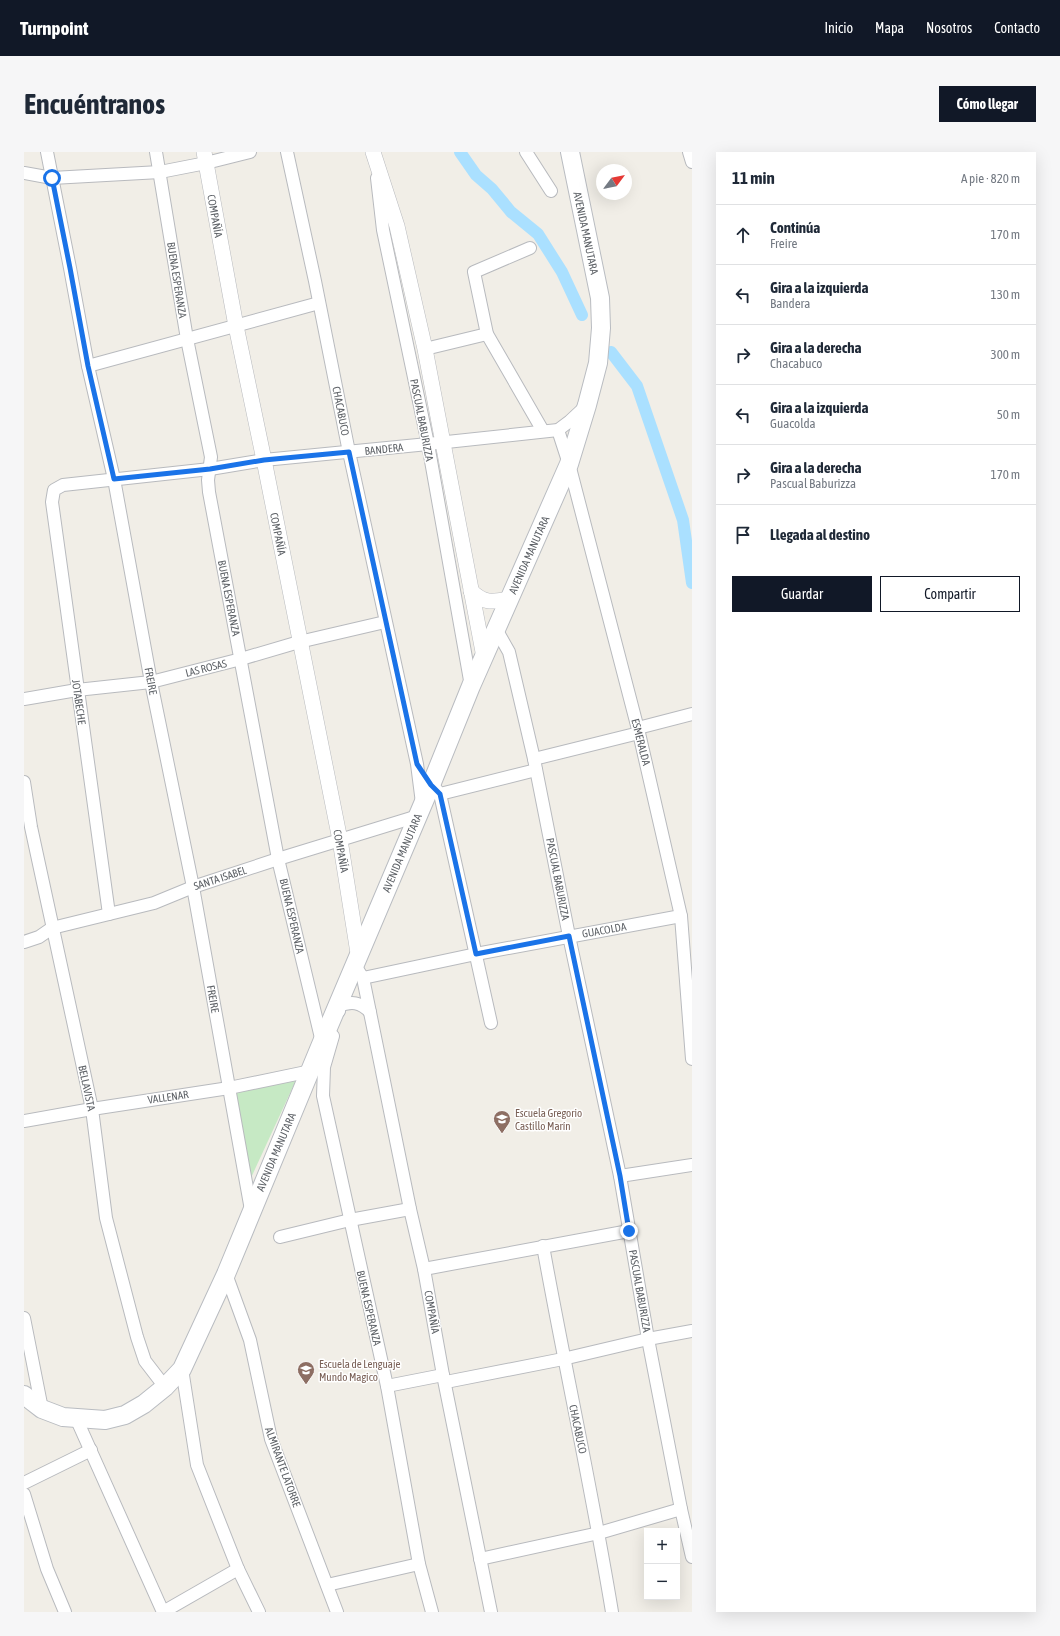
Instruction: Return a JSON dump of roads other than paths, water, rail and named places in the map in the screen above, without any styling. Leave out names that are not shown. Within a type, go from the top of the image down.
[{"type":"main road","name":"AVENIDA MANUTARA","points":[[24,1395],[42,1409],[63,1417],[76,1418],[105,1420],[125,1415],[144,1404],[165,1388],[182,1369],[226,1274],[322,1042],[359,965],[372,923],[420,810],[436,789],[471,686],[569,464],[598,363],[601,328],[600,298],[570,152]]},
{"type":"street","name":"FREIRE","points":[[47,152],[88,366],[114,479],[151,682],[193,887],[252,1210]]},
{"type":"street","name":"BUENA ESPERANZA","points":[[156,152],[187,339],[211,457],[209,492],[240,660],[278,859],[322,1042]]},
{"type":"street","points":[[24,172],[52,178],[160,172],[205,158],[250,152]]},
{"type":"street","name":"CHACABUCO","points":[[287,152],[385,622],[417,764],[420,810]]},
{"type":"street","points":[[526,152],[551,191]]},
{"type":"street","points":[[689,152],[692,162]]},
{"type":"street","name":"PASCUAL BABURIZZA","points":[[375,153],[397,226],[425,349],[435,443],[471,686]]},
{"type":"street","name":"PASCUAL BABURIZZA","points":[[375,153],[383,230],[471,591],[484,657]]},
{"type":"street","name":"COMPAÑÍA","points":[[205,158],[236,326],[340,840],[359,965],[410,1209],[424,1268],[444,1378],[491,1612]]},
{"type":"street","points":[[530,248],[474,272],[487,334],[543,431]]},
{"type":"street","points":[[88,366],[319,303]]},
{"type":"street","points":[[425,349],[487,334]]},
{"type":"street","points":[[558,430],[587,405]]},
{"type":"street","name":"BANDERA","points":[[54,490],[63,485],[210,469],[264,460],[558,430]]},
{"type":"street","name":"ESMERALDA","points":[[558,430],[569,464],[638,730],[680,916],[692,1059]]},
{"type":"street","name":"JOTABECHE","points":[[54,490],[52,502],[109,914]]},
{"type":"street","points":[[471,591],[479,598],[492,602],[509,599]]},
{"type":"street","name":"LAS ROSAS","points":[[24,699],[77,690],[151,682],[240,660],[299,642],[385,622]]},
{"type":"street","name":"PASCUAL BABURIZZA","points":[[496,629],[509,652],[535,764],[569,936],[620,1176],[648,1339],[681,1509],[692,1557]]},
{"type":"street","points":[[436,789],[535,764],[692,714]]},
{"type":"street","name":"CHACABUCO","points":[[417,764],[436,789],[491,1023]]},
{"type":"street","name":"BELLAVISTA","points":[[24,782],[31,827],[52,928],[92,1109],[106,1218],[137,1338],[145,1361],[165,1388]]},
{"type":"street","name":"SANTA ISABEL","points":[[24,942],[39,937],[52,928],[154,903],[193,887],[340,840],[420,810]]},
{"type":"street","points":[[352,915],[361,922],[372,923]]},
{"type":"street","name":"GUACOLDA","points":[[359,965],[476,954],[680,916]]},
{"type":"street","points":[[338,1006],[346,1004],[359,1004],[370,1012]]},
{"type":"street","name":"BUENA ESPERANZA","points":[[338,1006],[340,1015],[339,1021],[324,1067],[323,1096],[387,1386],[419,1564],[432,1612]]},
{"type":"street","name":"VALLENAR","points":[[24,1121],[229,1088],[311,1071]]},
{"type":"street","points":[[620,1176],[692,1165]]},
{"type":"street","points":[[280,1237],[350,1220],[410,1209]]},
{"type":"street","points":[[424,1268],[629,1231]]},
{"type":"street","name":"CHACABUCO","points":[[543,1246],[563,1359],[599,1533],[612,1612]]},
{"type":"street","name":"ALMIRANTE LATORRE","points":[[226,1274],[250,1340],[270,1439],[337,1612]]},
{"type":"street","points":[[24,1318],[42,1409]]},
{"type":"street","points":[[387,1386],[563,1359],[648,1339],[692,1331]]},
{"type":"street","points":[[182,1369],[197,1465],[238,1569],[259,1612]]},
{"type":"street","points":[[76,1418],[163,1612],[238,1569]]},
{"type":"street","points":[[24,1484],[91,1450]]},
{"type":"street","points":[[24,1494],[47,1569],[65,1612]]},
{"type":"street","points":[[480,1559],[599,1533],[681,1509]]},
{"type":"street","points":[[327,1585],[419,1564]]},
{"type":"waterway","points":[[460,152],[476,175],[492,189],[511,212],[538,234],[562,272],[582,315]]},
{"type":"waterway","points":[[611,352],[637,386],[683,520],[692,583]]},
{"type":"place","name":"Escuela Gregorio Castillo Marín","points":[[502,1134]]},
{"type":"place","name":"Escuela de Lenguaje Mundo Magico","points":[[306,1385]]}]
